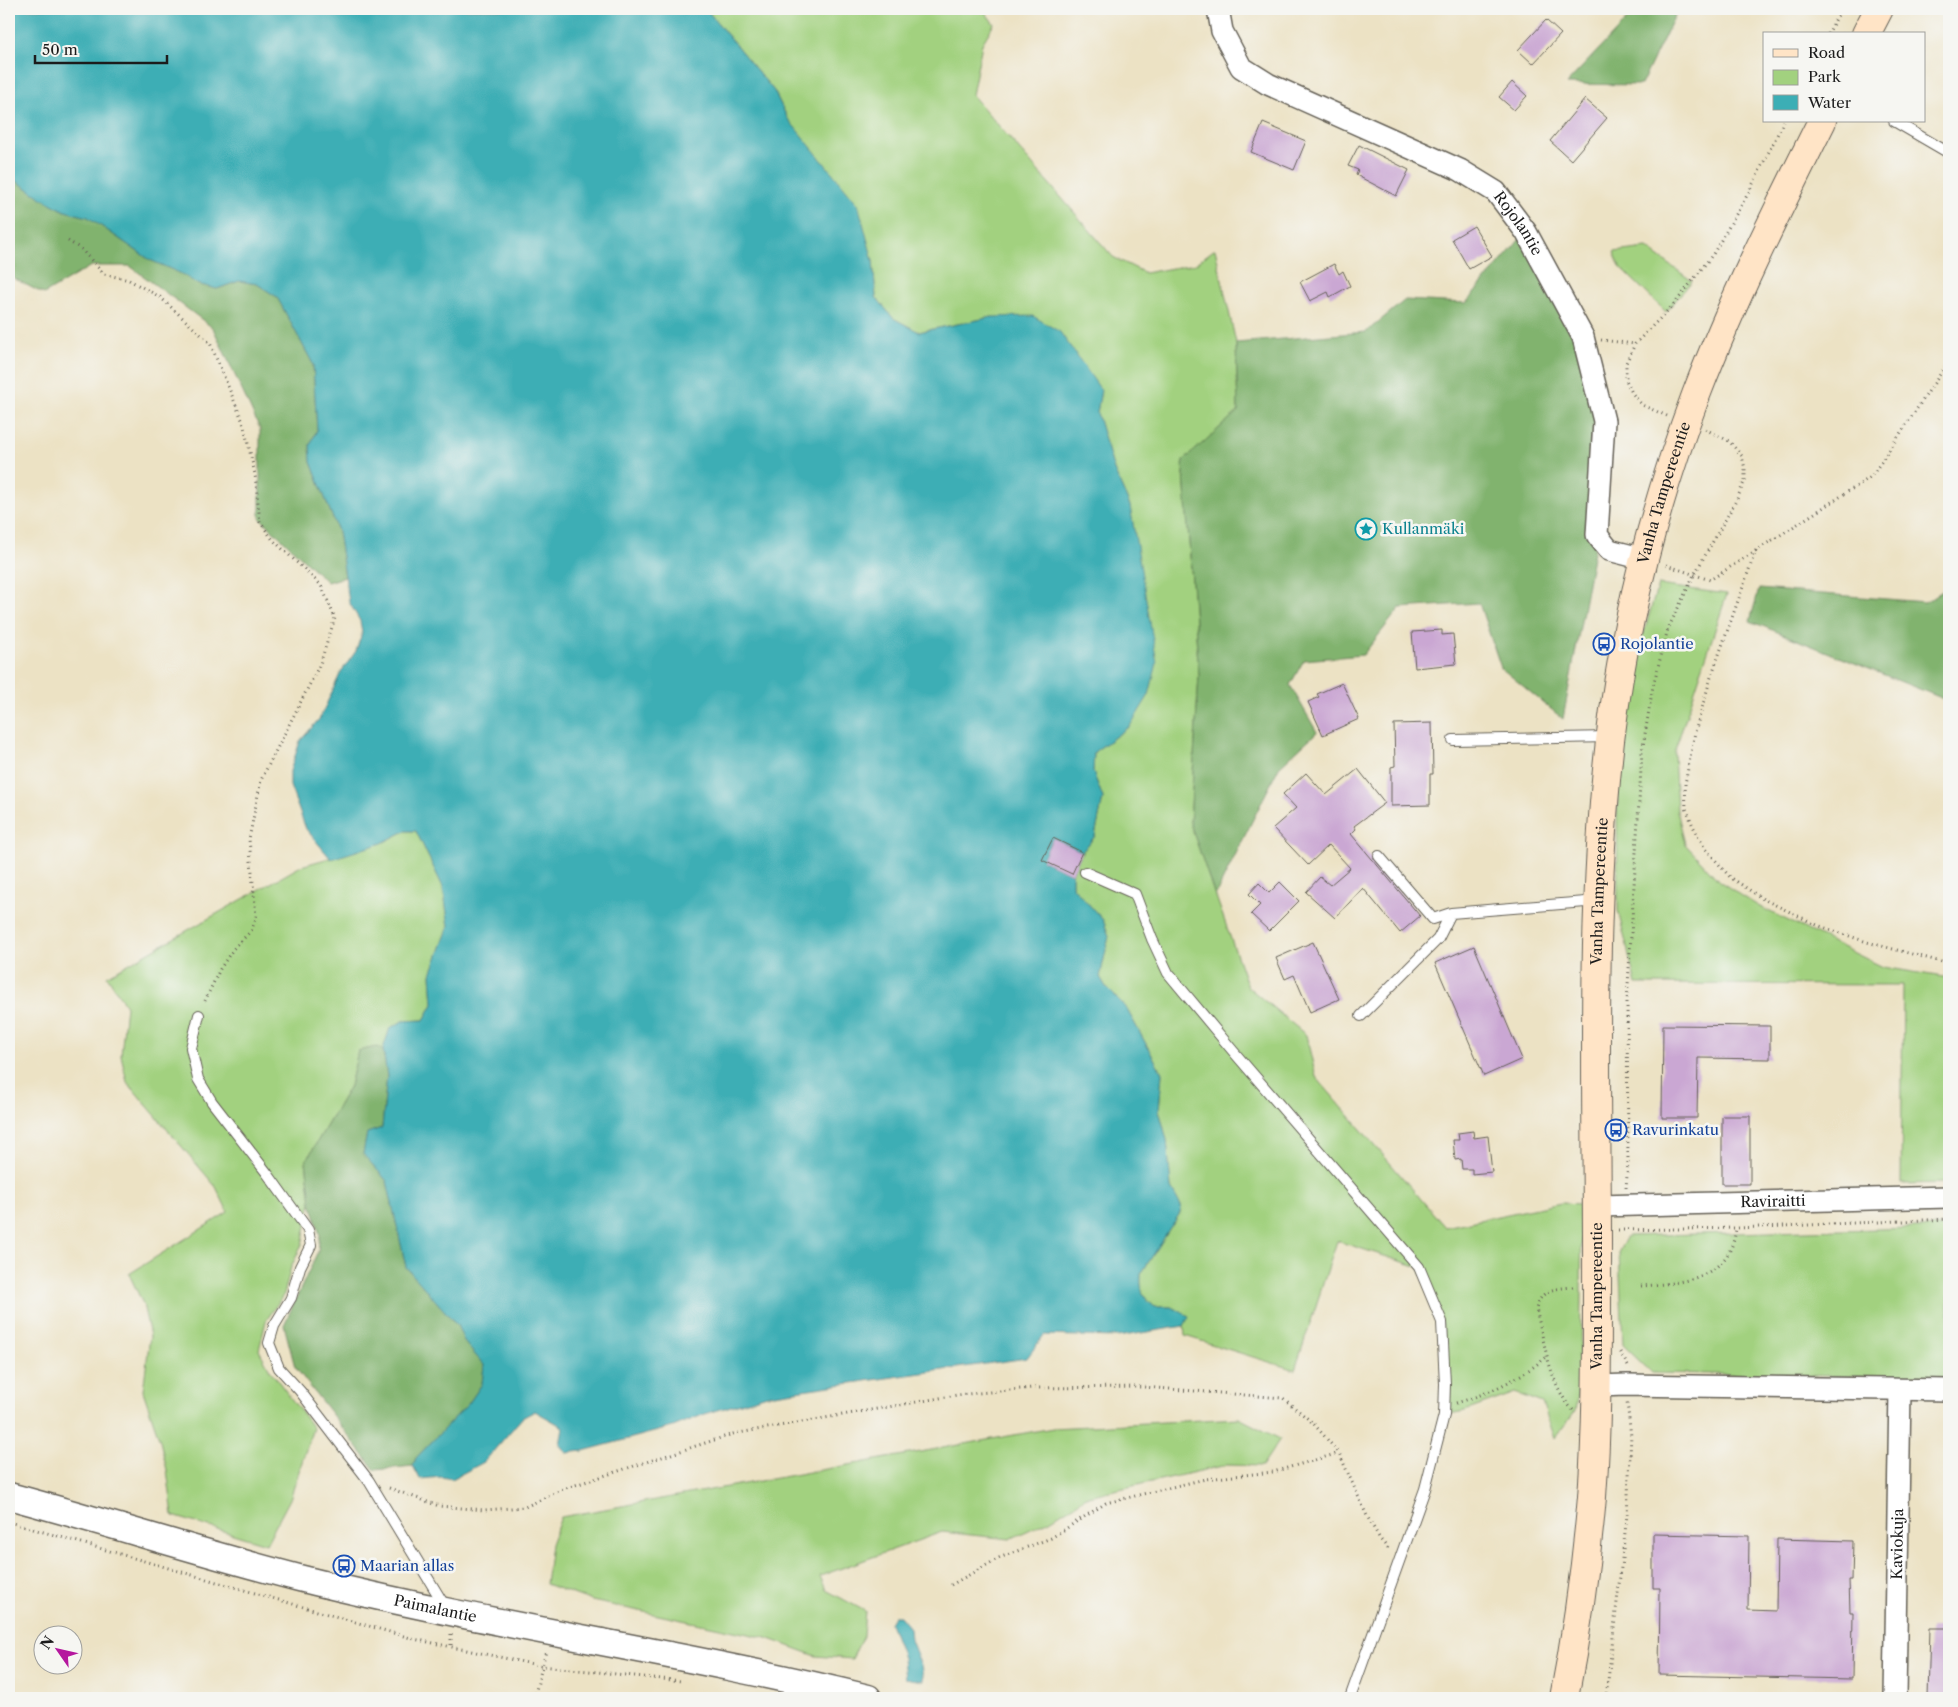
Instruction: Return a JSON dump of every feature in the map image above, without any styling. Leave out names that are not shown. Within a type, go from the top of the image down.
[{"type":"main road","points":[[1867,32],[1879,9]]},
{"type":"main road","name":"Vanha Tampereentie","points":[[1564,1698],[1574,1646],[1592,1494],[1597,1386],[1596,945],[1611,737],[1644,559],[1666,482],[1697,392],[1761,248],[1822,122]]},
{"type":"street","name":"Rojolantie","points":[[1218,9],[1222,30],[1241,67],[1268,84],[1460,170],[1496,192],[1526,232],[1583,337],[1604,421],[1597,535],[1609,550],[1644,559]]},
{"type":"street","name":"Raviraitti","points":[[1598,1206],[1949,1197]]},
{"type":"street","points":[[1597,1386],[1627,1384],[1949,1390]]},
{"type":"street","name":"Kaviokuja","points":[[1895,1698],[1900,1390]]},
{"type":"street","name":"Paimalantie","points":[[9,1496],[449,1622],[550,1634],[678,1656],[868,1698]]},
{"type":"lane","points":[[1896,122],[1949,153]]},
{"type":"lane","points":[[1453,740],[1611,737]]},
{"type":"lane","points":[[1379,856],[1433,919],[1451,913],[1599,901]]},
{"type":"lane","points":[[1085,872],[1135,894],[1152,939],[1168,973],[1419,1267],[1442,1322],[1445,1384],[1444,1415],[1425,1489],[1350,1698]]},
{"type":"lane","points":[[1361,1016],[1438,939],[1451,913]]},
{"type":"lane","points":[[198,1014],[191,1048],[198,1079],[212,1102],[308,1230],[311,1245],[300,1267],[291,1298],[274,1326],[269,1343],[279,1368],[300,1391],[369,1481],[449,1622]]},
{"type":"path","points":[[1829,32],[1841,9]]},
{"type":"path","points":[[1670,416],[1642,405],[1626,380],[1626,363],[1636,344],[1676,302],[1713,254],[1749,192],[1784,122]]},
{"type":"path","points":[[68,241],[81,249],[104,274],[129,280],[160,297],[210,343],[243,422],[255,474],[260,522],[273,540],[320,585],[335,618],[320,664],[261,780],[249,839],[256,916],[252,930],[233,950],[220,969],[198,1014]]},
{"type":"path","points":[[1583,337],[1636,344]]},
{"type":"path","points":[[1644,559],[1710,580],[1871,477],[1949,362]]},
{"type":"path","points":[[1626,1188],[1628,1164],[1627,1002],[1642,752],[1652,686],[1668,629],[1694,574],[1737,499],[1745,480],[1742,456],[1728,440],[1702,428]]},
{"type":"path","points":[[1756,550],[1711,677],[1696,732],[1685,784],[1686,808],[1692,826],[1704,846],[1730,877],[1763,900],[1825,928],[1867,942],[1949,964]]},
{"type":"path","points":[[1618,1230],[1736,1228],[1949,1219]]},
{"type":"path","points":[[1641,1286],[1674,1284],[1707,1274],[1722,1261],[1730,1249],[1735,1238],[1736,1228]]},
{"type":"path","points":[[1573,1287],[1552,1290],[1541,1296],[1536,1309],[1556,1385],[1564,1401],[1575,1411],[1595,1423]]},
{"type":"path","points":[[1444,1407],[1471,1399],[1529,1371],[1548,1356]]},
{"type":"path","points":[[369,1481],[439,1506],[484,1510],[525,1506],[563,1489],[733,1434],[957,1395],[1032,1388],[1144,1387],[1284,1398],[1313,1423],[1338,1453],[1380,1539],[1399,1563]]},
{"type":"path","points":[[1606,1698],[1627,1515],[1632,1436],[1627,1398]]},
{"type":"path","points":[[951,1585],[999,1558],[1051,1538],[1106,1503],[1206,1479],[1273,1472],[1338,1453]]},
{"type":"path","points":[[449,1622],[451,1647]]},
{"type":"path","points":[[534,1698],[550,1634]]},
{"type":"green space","points":[[706,9],[983,9],[994,24],[982,44],[972,95],[1113,257],[1145,273],[1195,264],[1215,249],[1236,343],[1238,411],[1183,462],[1199,675],[1190,823],[1248,987],[1306,1035],[1316,1077],[1445,1227],[1561,1203],[1582,1204],[1580,1378],[1575,1411],[1555,1438],[1542,1403],[1515,1393],[1465,1411],[1444,1415],[1442,1322],[1419,1267],[1337,1241],[1295,1370],[1185,1336],[1184,1326],[1188,1316],[1171,1307],[1155,1307],[1145,1297],[1141,1285],[1141,1274],[1180,1213],[1181,1206],[1171,1188],[1167,1140],[1159,1110],[1162,1073],[1125,1006],[1106,987],[1100,977],[1109,936],[1103,920],[1072,886],[1072,874],[1082,852],[1095,836],[1103,798],[1093,772],[1094,752],[1130,726],[1130,506],[1114,470],[1097,413],[1101,390],[992,317],[919,332],[893,318],[876,297],[873,261],[788,119],[774,91]]},
{"type":"green space","points":[[1637,9],[1678,9],[1641,85],[1566,84]]},
{"type":"green space","points":[[9,176],[65,211],[88,217],[150,260],[182,274],[197,284],[217,289],[239,281],[257,284],[277,297],[313,364],[317,430],[310,445],[311,462],[338,531],[345,577],[327,582],[260,518],[260,429],[213,328],[130,266],[91,266],[44,294],[9,276]]},
{"type":"green space","points":[[1526,232],[1583,337],[1604,421],[1597,535],[1563,719],[1501,668],[1479,603],[1400,608],[1363,655],[1304,660],[1290,685],[1317,732],[1279,767],[1215,896],[1190,823],[1199,675],[1183,461],[1238,411],[1236,343],[1366,332],[1405,300],[1466,303]]},
{"type":"green space","points":[[1647,248],[1692,281],[1666,312],[1620,267],[1614,252]]},
{"type":"green space","points":[[1658,585],[1727,594],[1674,753],[1677,810],[1685,844],[1719,881],[1758,906],[1883,967],[1949,978],[1949,1183],[1901,1184],[1903,985],[1636,984],[1618,911],[1617,813],[1623,733],[1635,662]]},
{"type":"green space","points":[[1949,587],[1949,701],[1750,621],[1759,589],[1925,602]]},
{"type":"green space","points":[[405,831],[416,831],[443,887],[449,926],[431,974],[433,1004],[424,1020],[403,1021],[390,1028],[383,1049],[377,1047],[358,1051],[350,1086],[306,1161],[311,1202],[302,1245],[291,1267],[284,1294],[266,1321],[259,1350],[270,1370],[313,1428],[290,1499],[266,1544],[173,1516],[167,1470],[160,1441],[143,1391],[150,1336],[143,1304],[129,1274],[228,1212],[216,1187],[127,1082],[121,1055],[126,1006],[107,976],[301,866],[382,843]]},
{"type":"green space","points":[[377,1047],[383,1049],[387,1076],[382,1128],[367,1133],[363,1154],[387,1181],[406,1267],[457,1325],[465,1343],[484,1365],[482,1384],[469,1403],[416,1458],[413,1466],[375,1470],[295,1367],[284,1325],[318,1251],[320,1235],[311,1202],[306,1161],[350,1086],[358,1051]]},
{"type":"green space","points":[[1949,1227],[1949,1378],[1652,1373],[1623,1345],[1619,1251],[1627,1236]]},
{"type":"green space","points":[[1239,1418],[1280,1439],[1262,1466],[1227,1465],[1088,1496],[1050,1520],[1010,1539],[942,1532],[820,1576],[826,1590],[865,1611],[863,1636],[852,1659],[816,1656],[767,1638],[592,1601],[546,1584],[551,1544],[561,1517],[1053,1428]]},
{"type":"water","points":[[9,9],[706,9],[774,91],[788,119],[858,204],[873,261],[876,297],[893,318],[919,332],[992,317],[1033,316],[1060,332],[1101,390],[1097,413],[1114,470],[1130,506],[1157,663],[1149,695],[1130,726],[1094,752],[1093,772],[1103,798],[1095,836],[1082,852],[1053,838],[1042,860],[1072,874],[1072,886],[1103,920],[1109,936],[1100,977],[1106,987],[1125,1006],[1162,1073],[1159,1110],[1167,1140],[1171,1188],[1181,1206],[1180,1213],[1141,1274],[1141,1285],[1147,1300],[1155,1307],[1171,1307],[1189,1316],[1184,1326],[1117,1337],[1044,1335],[1027,1358],[767,1395],[705,1414],[673,1427],[583,1451],[566,1453],[560,1445],[563,1427],[535,1411],[522,1418],[484,1462],[452,1479],[441,1477],[420,1479],[413,1466],[416,1458],[469,1403],[482,1384],[484,1365],[465,1343],[457,1325],[406,1267],[387,1181],[363,1154],[367,1133],[382,1128],[387,1076],[383,1049],[390,1028],[403,1021],[424,1020],[433,1004],[431,974],[449,926],[443,887],[416,831],[405,831],[382,843],[331,859],[306,829],[290,786],[290,771],[300,741],[320,718],[341,672],[356,651],[362,633],[360,621],[349,602],[338,531],[311,462],[310,445],[317,430],[313,364],[277,297],[257,284],[239,281],[217,289],[197,284],[182,274],[150,260],[88,217],[65,211],[9,176]]},
{"type":"water","points":[[894,1616],[900,1616],[910,1628],[911,1640],[921,1665],[924,1681],[905,1678],[903,1658],[890,1623]]},
{"type":"building","points":[[1546,20],[1561,34],[1533,64],[1518,50]]},
{"type":"building","points":[[1512,82],[1527,96],[1514,110],[1499,97]]},
{"type":"building","points":[[1585,99],[1607,118],[1571,160],[1550,141]]},
{"type":"building","points":[[1263,123],[1306,141],[1294,170],[1251,152]]},
{"type":"building","points":[[1359,145],[1409,170],[1396,196],[1356,175],[1358,170],[1348,166]]},
{"type":"building","points":[[1474,226],[1492,256],[1469,269],[1452,239]]},
{"type":"building","points":[[1334,264],[1339,274],[1343,271],[1350,286],[1330,297],[1328,292],[1310,301],[1300,282]]},
{"type":"building","points":[[1442,630],[1442,635],[1453,634],[1456,664],[1415,668],[1412,632]]},
{"type":"building","points":[[1342,683],[1359,719],[1323,735],[1308,702],[1319,697],[1317,694]]},
{"type":"building","points":[[1432,723],[1433,774],[1430,774],[1430,805],[1391,806],[1391,767],[1395,766],[1394,724]]},
{"type":"building","points":[[1358,769],[1385,803],[1354,826],[1356,829],[1351,834],[1420,916],[1400,933],[1363,888],[1335,918],[1306,892],[1320,877],[1330,885],[1350,868],[1329,845],[1308,865],[1273,828],[1296,808],[1283,794],[1306,773],[1326,795]]},
{"type":"building","points":[[1053,838],[1082,852],[1072,874],[1042,860]]},
{"type":"building","points":[[1280,882],[1299,901],[1269,931],[1251,914],[1260,905],[1249,894],[1259,883],[1269,893]]},
{"type":"building","points":[[1313,942],[1339,999],[1310,1012],[1294,975],[1285,979],[1276,958]]},
{"type":"building","points":[[1474,946],[1522,1059],[1484,1076],[1435,963]]},
{"type":"building","points":[[1663,1025],[1770,1026],[1770,1059],[1698,1058],[1697,1118],[1662,1118]]},
{"type":"building","points":[[1722,1116],[1750,1116],[1750,1184],[1722,1184]]},
{"type":"building","points":[[1473,1131],[1474,1138],[1488,1136],[1492,1172],[1472,1174],[1472,1169],[1462,1169],[1461,1159],[1455,1160],[1453,1140],[1459,1140],[1458,1133]]},
{"type":"building","points":[[1653,1534],[1749,1536],[1748,1610],[1776,1611],[1777,1539],[1853,1541],[1852,1580],[1849,1580],[1850,1612],[1853,1612],[1852,1679],[1659,1675],[1660,1588],[1653,1588]]},
{"type":"building","points":[[1930,1628],[1949,1628],[1949,1698],[1928,1698]]},
{"type":"place","name":"Kullanmäki","points":[[1366,529]]},
{"type":"place","name":"Rojolantie","points":[[1604,644]]},
{"type":"place","name":"Ravurinkatu","points":[[1616,1130]]},
{"type":"place","name":"Maarian allas","points":[[344,1566]]}]
